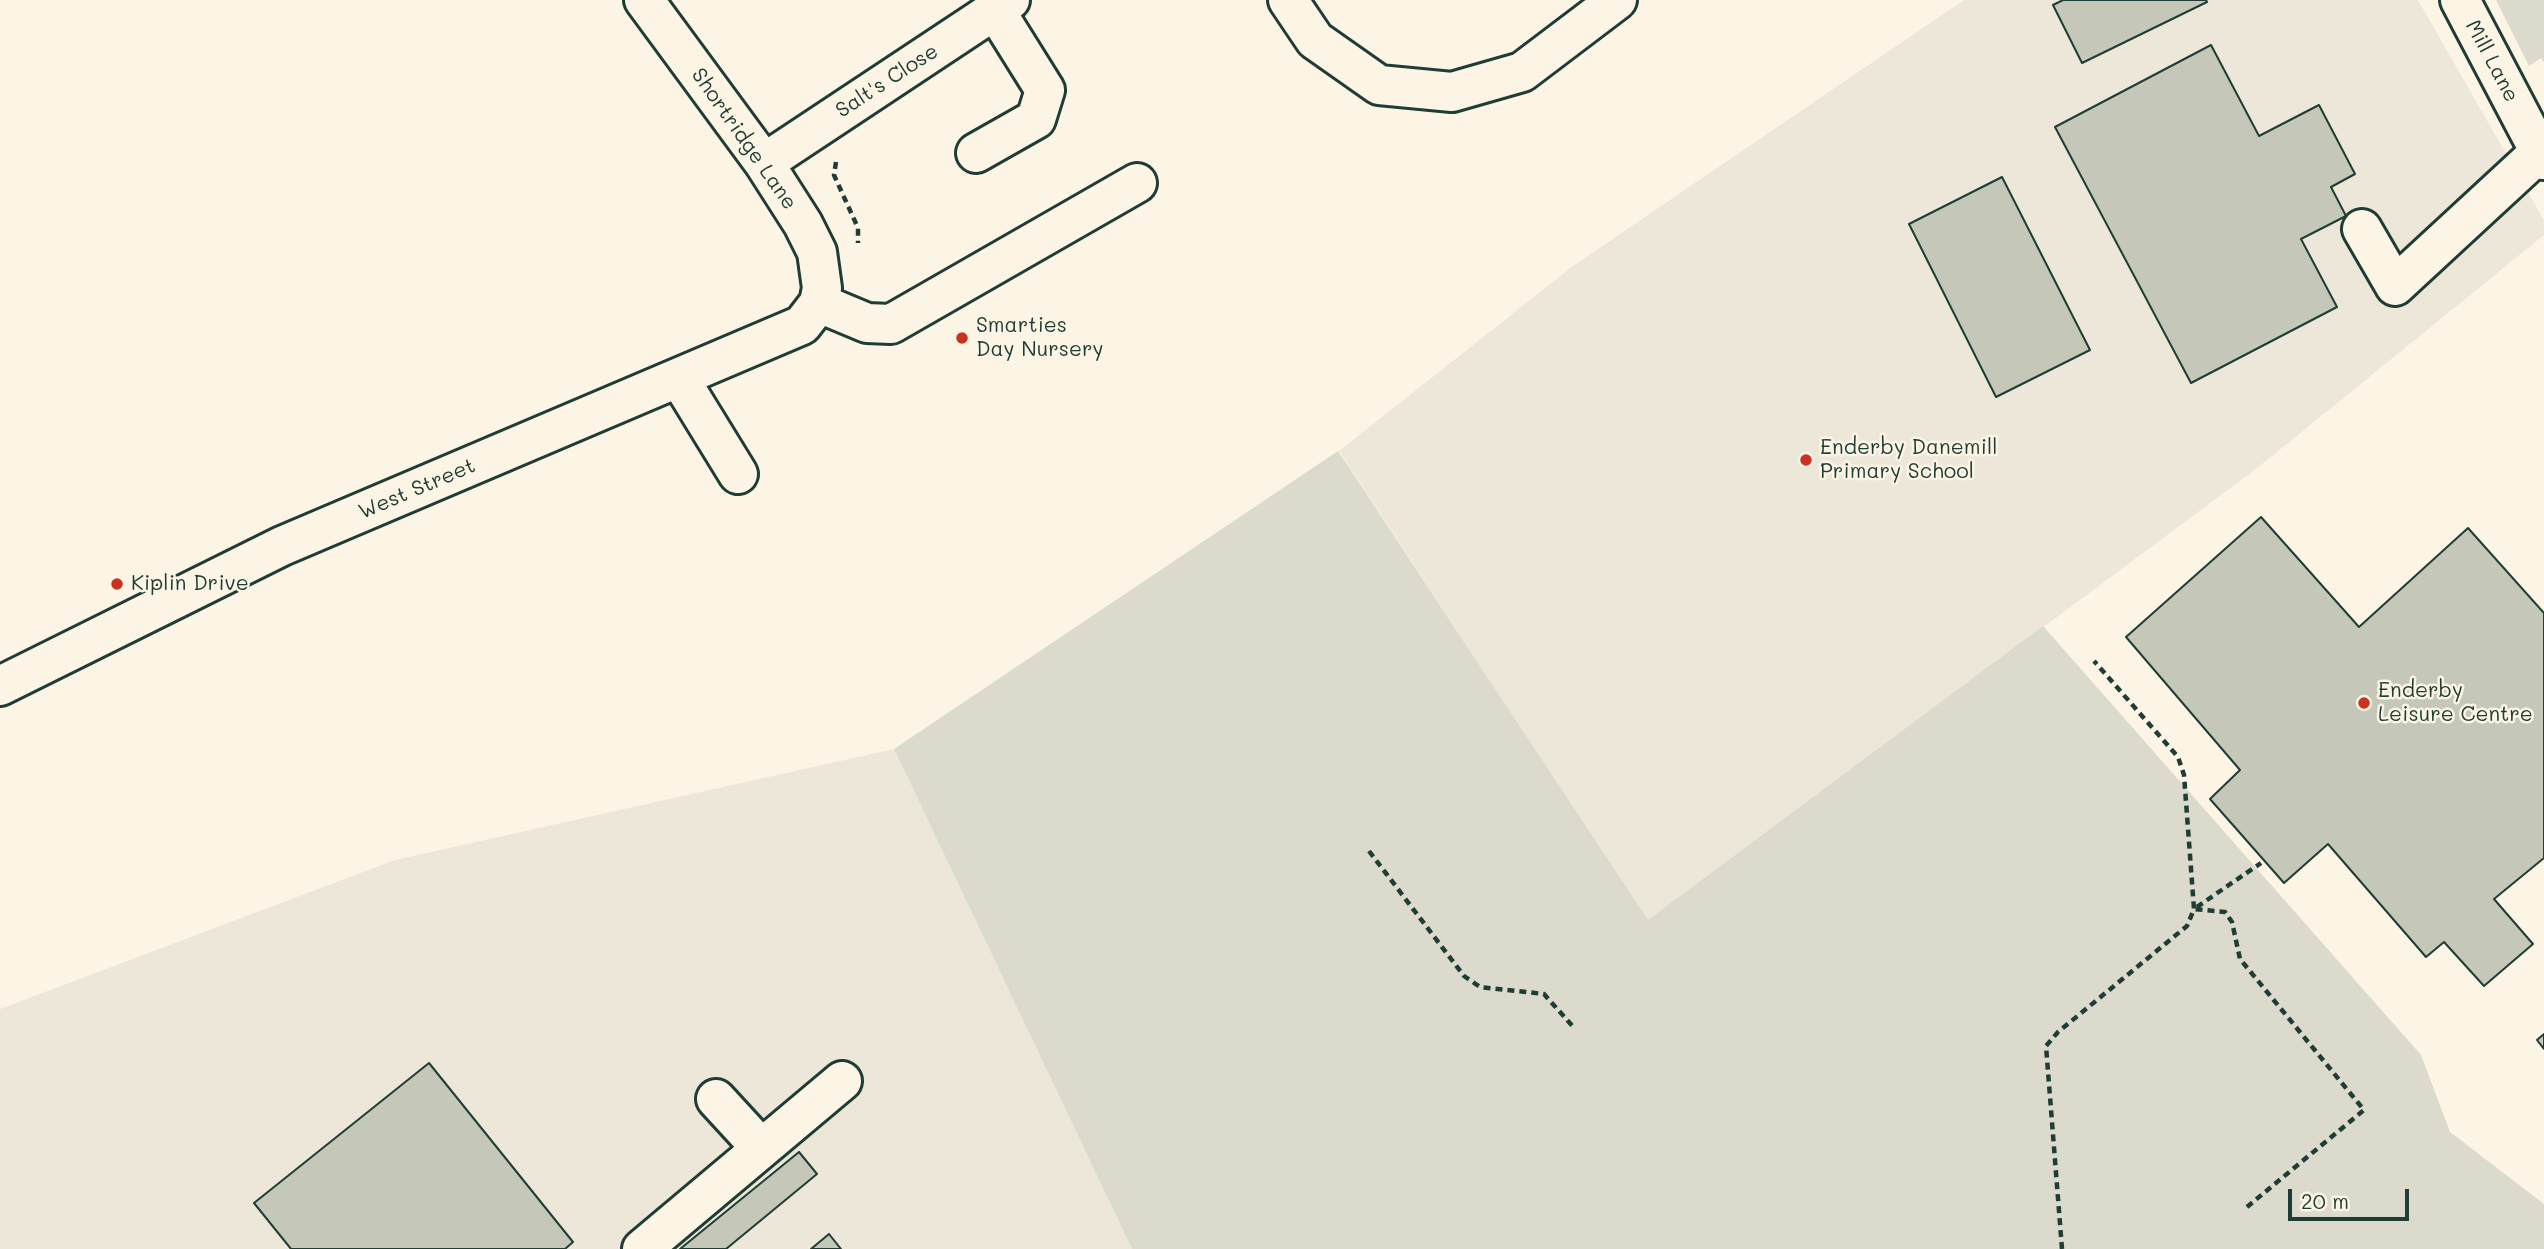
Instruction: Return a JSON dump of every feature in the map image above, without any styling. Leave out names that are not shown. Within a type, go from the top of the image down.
[{"type":"street","name":"Shortridge Lane","points":[[644,0],[764,163],[803,223],[817,252],[820,296]]},
{"type":"street","points":[[1288,0],[1315,40],[1379,85],[1452,92],[1522,72],[1617,0]]},
{"type":"street","name":"Mill Lane","points":[[2460,0],[2542,156]]},
{"type":"street","name":"Salt's Close","points":[[764,163],[1003,5]]},
{"type":"street","points":[[976,153],[1037,119],[1045,90],[1003,5]]},
{"type":"street","points":[[2362,229],[2395,286],[2542,156]]},
{"type":"street","points":[[820,296],[867,323],[891,324],[1137,183]]},
{"type":"street","name":"West Street","points":[[0,686],[282,546],[802,325],[820,296]]},
{"type":"street","points":[[679,377],[738,474]]},
{"type":"street","points":[[642,1249],[842,1081]]},
{"type":"street","points":[[716,1099],[761,1148]]},
{"type":"path","points":[[2062,1249],[2046,1046],[2058,1032],[2187,926],[2194,909],[2184,775],[2178,757],[2094,661]]},
{"type":"path","points":[[1369,851],[1464,976],[1480,987],[1544,994],[1574,1029]]},
{"type":"path","points":[[2194,909],[2261,863]]},
{"type":"path","points":[[2194,909],[2225,912],[2232,922],[2241,959],[2364,1110],[2247,1207]]},
{"type":"shaded area","name":"Enderby Danemill Primary School","points":[[1964,0],[2418,0],[2544,220],[2544,235],[2256,469],[1648,921],[1339,451],[1573,266]]},
{"type":"shaded area","points":[[2496,0],[2544,0],[2544,62],[2541,58],[2529,66]]},
{"type":"shaded area","points":[[1338,451],[1648,920],[2043,626],[2421,1055],[2450,1132],[2544,1204],[2544,1249],[1132,1249],[894,749]]},
{"type":"shaded area","points":[[894,749],[1132,1249],[0,1249],[0,1009],[395,860]]},
{"type":"building","points":[[2063,0],[2207,2],[2082,63],[2053,5]]},
{"type":"building","points":[[2211,45],[2259,136],[2319,105],[2355,174],[2331,187],[2346,216],[2301,239],[2337,307],[2191,383],[2055,127]]},
{"type":"building","points":[[2002,177],[2090,350],[1996,397],[1909,224]]},
{"type":"building","name":"Enderby Leisure Centre","points":[[2261,517],[2359,627],[2468,528],[2544,613],[2544,858],[2494,899],[2533,944],[2484,986],[2444,942],[2426,957],[2328,844],[2284,883],[2210,799],[2240,770],[2126,637]]},
{"type":"building","points":[[2544,1034],[2544,1049],[2537,1040]]},
{"type":"building","points":[[429,1063],[573,1242],[565,1249],[291,1249],[254,1203]]},
{"type":"building","points":[[799,1152],[817,1174],[726,1249],[680,1249]]},
{"type":"building","points":[[829,1234],[841,1249],[811,1249]]},
{"type":"place","name":"Smarties Day Nursery","points":[[962,338]]},
{"type":"place","name":"Enderby Danemill Primary School","points":[[1806,460]]},
{"type":"place","name":"Kiplin Drive","points":[[117,584]]},
{"type":"place","name":"Enderby Leisure Centre","points":[[2364,703]]}]
